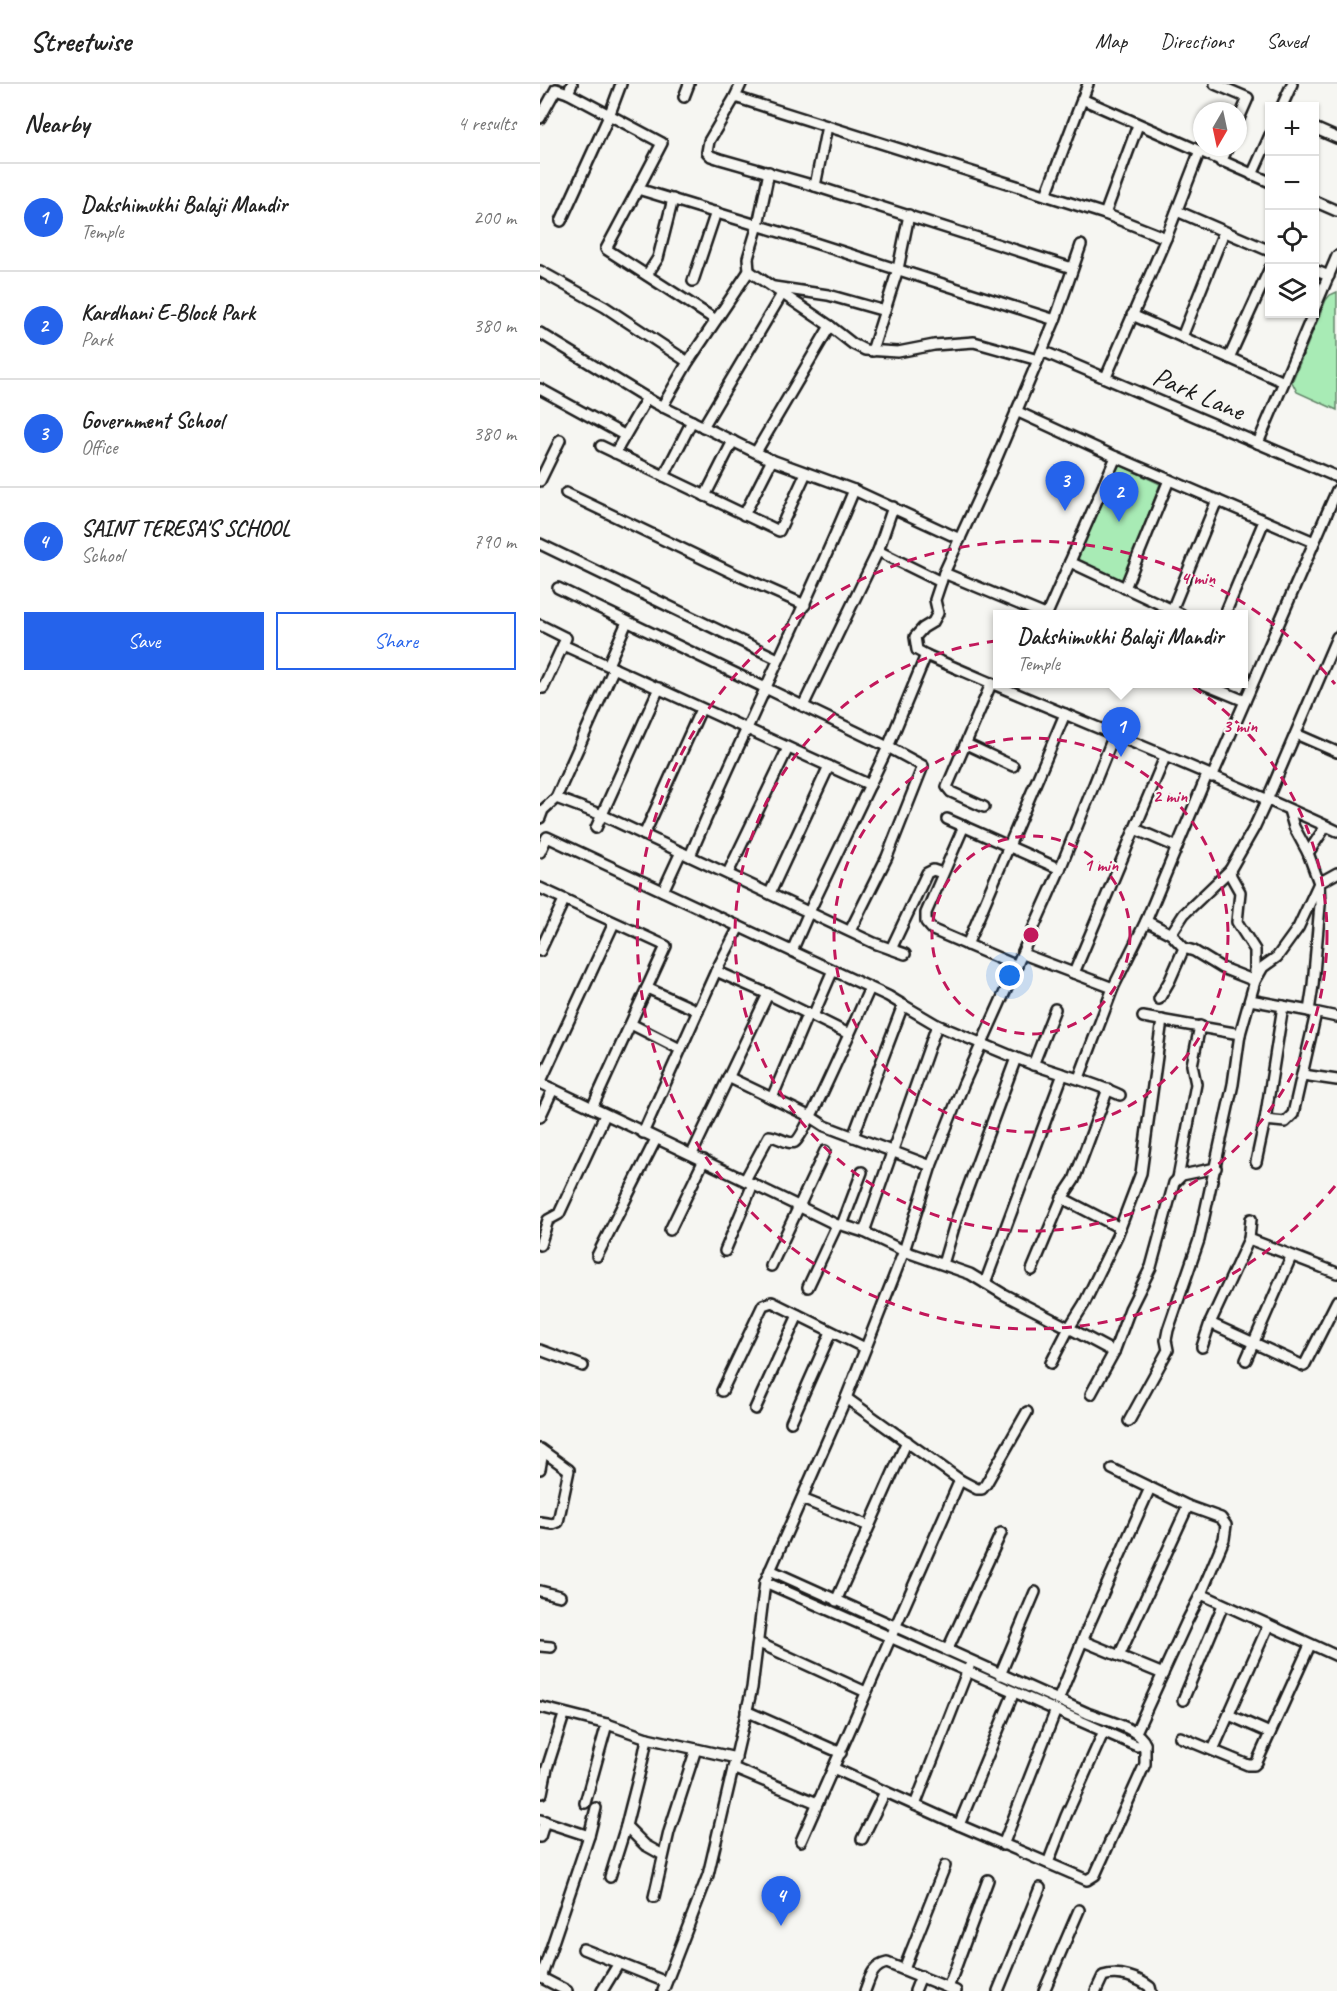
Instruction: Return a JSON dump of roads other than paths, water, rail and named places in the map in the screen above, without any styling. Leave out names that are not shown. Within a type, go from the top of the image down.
[{"type":"street","points":[[561,221],[609,116],[621,84]]},
{"type":"street","points":[[684,98],[689,84]]},
{"type":"street","points":[[741,84],[708,141],[707,152],[711,156],[909,215],[1072,268]]},
{"type":"street","points":[[1046,195],[1088,84]]},
{"type":"street","points":[[1284,102],[1292,84]]},
{"type":"street","points":[[1221,85],[1248,98],[1246,102]]},
{"type":"street","points":[[540,118],[556,89],[570,88],[609,116],[662,143],[606,249],[716,320]]},
{"type":"street","points":[[735,97],[1105,214],[1166,238]]},
{"type":"street","points":[[1082,99],[1193,150]]},
{"type":"street","points":[[1105,214],[1137,125]]},
{"type":"street","points":[[815,186],[827,126]]},
{"type":"street","points":[[1319,130],[1337,138]]},
{"type":"street","points":[[1252,175],[1265,144]]},
{"type":"street","points":[[1106,377],[1166,238],[1198,156]]},
{"type":"street","points":[[1206,156],[1265,180]]},
{"type":"street","points":[[1221,162],[1223,156]]},
{"type":"street","points":[[662,407],[688,362],[749,271],[748,258],[758,225],[769,172]]},
{"type":"street","points":[[638,189],[1055,320]]},
{"type":"street","points":[[646,275],[658,258],[673,199]]},
{"type":"street","points":[[1319,203],[1337,211]]},
{"type":"street","points":[[1177,211],[1265,249]]},
{"type":"street","points":[[693,281],[716,213]]},
{"type":"street","points":[[749,271],[830,326],[852,344],[872,351],[898,269],[909,215]]},
{"type":"street","points":[[1182,337],[1224,232]]},
{"type":"street","points":[[984,807],[948,790],[951,777],[991,684],[917,650],[915,637],[933,622],[938,613],[935,600],[942,577],[1017,411],[1055,320],[1081,245]]},
{"type":"street","points":[[1319,299],[1337,256]]},
{"type":"street","points":[[540,271],[605,307],[688,362]]},
{"type":"street","points":[[1319,272],[1329,276]]},
{"type":"street","points":[[1229,358],[1265,277]]},
{"type":"street","points":[[772,287],[799,289],[828,295],[885,311]]},
{"type":"street","points":[[703,427],[782,294]]},
{"type":"street","points":[[1132,315],[1284,382]]},
{"type":"street","points":[[1258,443],[1311,318]]},
{"type":"street","points":[[756,453],[830,326]]},
{"type":"street","points":[[540,333],[662,407],[756,453],[854,490],[960,539]]},
{"type":"street","name":"Park Lane","points":[[872,351],[898,352],[934,345],[974,342],[1040,356],[1106,377],[1337,477]]},
{"type":"street","points":[[540,389],[624,435]]},
{"type":"street","points":[[615,453],[647,398]]},
{"type":"street","points":[[1017,411],[1116,457],[1314,542]]},
{"type":"street","points":[[664,476],[692,421]]},
{"type":"street","points":[[540,481],[560,440]]},
{"type":"street","points":[[705,496],[733,441]]},
{"type":"street","points":[[600,446],[779,531],[806,473]]},
{"type":"street","points":[[1047,610],[1116,457]]},
{"type":"street","points":[[744,515],[772,460]]},
{"type":"street","points":[[1125,588],[1169,480]]},
{"type":"street","points":[[663,891],[686,854],[747,729],[805,605],[854,490]]},
{"type":"street","points":[[1079,1078],[1113,988],[1146,921],[1177,847],[1245,701],[1337,490]]},
{"type":"street","points":[[566,493],[805,605]]},
{"type":"street","points":[[1178,610],[1217,500]]},
{"type":"street","points":[[802,706],[878,551],[893,507]]},
{"type":"street","points":[[1227,610],[1264,521]]},
{"type":"street","points":[[540,544],[778,659]]},
{"type":"street","points":[[878,551],[1031,610]]},
{"type":"street","points":[[1070,562],[1173,610]]},
{"type":"street","points":[[558,588],[920,764],[923,770],[850,932]]},
{"type":"street","points":[[540,818],[543,810],[556,798],[627,622]]},
{"type":"street","points":[[540,625],[566,638],[541,689]]},
{"type":"street","points":[[1171,934],[1184,914],[1230,870],[1254,828],[1337,637]]},
{"type":"street","points":[[563,645],[870,785]]},
{"type":"street","points":[[792,951],[808,912],[888,747],[926,655]]},
{"type":"street","points":[[596,828],[659,688]]},
{"type":"street","points":[[1001,688],[1337,831]]},
{"type":"street","points":[[1214,688],[1245,701]]},
{"type":"street","points":[[644,835],[701,709]]},
{"type":"street","points":[[967,945],[1065,714]]},
{"type":"street","points":[[1296,734],[1337,752]]},
{"type":"street","points":[[583,1949],[619,1963],[665,1986],[708,1875],[746,1711],[759,1643],[765,1582],[846,1398],[904,1251],[930,1166],[981,1044],[1060,869],[1114,735]]},
{"type":"street","points":[[966,744],[1013,766]]},
{"type":"street","points":[[728,873],[788,748]]},
{"type":"street","points":[[1074,973],[1165,757]]},
{"type":"street","points":[[770,893],[829,766]]},
{"type":"street","points":[[556,798],[602,815],[850,932],[904,954]]},
{"type":"street","points":[[1265,1120],[1280,1123],[1290,1119],[1303,1075],[1312,1012],[1320,905],[1319,883],[1308,853],[1294,827],[1289,810]]},
{"type":"street","points":[[947,819],[1060,869]]},
{"type":"street","points":[[964,826],[926,913],[926,922],[933,930],[1017,966]]},
{"type":"street","points":[[1308,853],[1326,826]]},
{"type":"street","points":[[1135,829],[1177,847]]},
{"type":"street","points":[[540,833],[833,970],[937,1025],[1033,1065],[1079,1078],[1120,1095]]},
{"type":"street","points":[[540,852],[547,837],[553,839]]},
{"type":"street","points":[[891,949],[927,873],[933,870],[942,873]]},
{"type":"street","points":[[1129,1421],[1168,1350],[1166,1340],[1168,1330],[1199,1240],[1216,1168],[1233,1084],[1240,1034],[1255,981],[1255,950],[1239,927],[1237,918],[1240,892],[1230,870]]},
{"type":"street","points":[[1255,981],[1263,967],[1277,957],[1298,928],[1319,883],[1337,873]]},
{"type":"street","points":[[540,888],[666,946],[592,1108]]},
{"type":"street","points":[[540,951],[564,900]]},
{"type":"street","points":[[1146,921],[1171,934],[1184,948],[1194,951],[1222,968],[1255,981]]},
{"type":"street","points":[[614,923],[540,1083],[840,1225],[864,1232],[904,1251],[970,1274],[1114,1352]]},
{"type":"street","points":[[642,1133],[716,971],[739,927]]},
{"type":"street","points":[[1159,999],[1184,948]]},
{"type":"street","points":[[1023,954],[1113,988]]},
{"type":"street","points":[[772,1098],[833,970]]},
{"type":"street","points":[[716,971],[849,1034]]},
{"type":"street","points":[[647,987],[698,1011]]},
{"type":"street","points":[[725,1251],[749,1182],[769,1136],[794,1143],[798,1140],[811,1117],[870,988]]},
{"type":"street","points":[[692,1154],[768,994]]},
{"type":"street","points":[[1250,1000],[1337,1017]]},
{"type":"street","points":[[854,1137],[903,1005]]},
{"type":"street","points":[[1256,1162],[1283,1006]]},
{"type":"street","points":[[1033,1065],[1055,1009]]},
{"type":"street","points":[[1143,1017],[1240,1034]]},
{"type":"street","points":[[1051,1363],[1084,1304],[1120,1228],[1141,1173],[1162,1020]]},
{"type":"street","points":[[631,1024],[680,1049]]},
{"type":"street","points":[[864,1232],[937,1025]]},
{"type":"street","points":[[1090,1394],[1114,1352],[1126,1318],[1151,1267],[1171,1190],[1178,1178],[1197,1084],[1192,1065],[1200,1026]]},
{"type":"street","points":[[943,1264],[957,1217],[1016,1058]]},
{"type":"street","points":[[985,1283],[1063,1074]]},
{"type":"street","points":[[1303,1075],[1337,1080]]},
{"type":"street","points":[[728,1077],[825,1126],[930,1166]]},
{"type":"street","points":[[540,1117],[553,1089]]},
{"type":"street","points":[[1032,1270],[1062,1198],[1074,1180],[1108,1089]]},
{"type":"street","points":[[540,1245],[548,1220],[559,1214],[605,1114]]},
{"type":"street","points":[[597,1256],[656,1139]]},
{"type":"street","points":[[771,1266],[825,1151]]},
{"type":"street","points":[[670,1230],[704,1160]]},
{"type":"street","points":[[1178,1178],[1185,1174],[1216,1168]]},
{"type":"street","points":[[808,1287],[840,1225],[862,1172]]},
{"type":"street","points":[[1062,1198],[1120,1228]]},
{"type":"street","points":[[1202,1347],[1210,1323],[1249,1239],[1251,1219]]},
{"type":"street","points":[[1249,1239],[1337,1273]]},
{"type":"street","points":[[1246,1360],[1292,1257]]},
{"type":"street","points":[[722,1391],[763,1305],[772,1302],[865,1348]]},
{"type":"street","points":[[1210,1323],[1304,1366],[1337,1302]]},
{"type":"street","points":[[755,1409],[798,1315]]},
{"type":"street","points":[[791,1422],[831,1332]]},
{"type":"street","points":[[540,1350],[583,1366]]},
{"type":"street","points":[[846,1398],[960,1480],[976,1489],[982,1489],[986,1484],[1027,1412]]},
{"type":"street","points":[[836,1601],[907,1441]]},
{"type":"street","points":[[540,1469],[542,1451],[569,1470],[558,1522],[554,1524],[540,1522]]},
{"type":"street","points":[[1112,1469],[1188,1506],[1221,1518],[1226,1525],[1224,1539],[1201,1594],[1186,1621],[1136,1732]]},
{"type":"street","points":[[801,1841],[960,1480]]},
{"type":"street","points":[[1003,1845],[1083,1641],[1120,1552],[1150,1488]]},
{"type":"street","points":[[802,1499],[869,1526]]},
{"type":"street","points":[[1119,1656],[1188,1506]]},
{"type":"street","points":[[947,1651],[1001,1533]]},
{"type":"street","points":[[770,1570],[1000,1675],[1104,1731],[1137,1746],[1144,1743]]},
{"type":"street","points":[[765,1582],[1014,1692],[1136,1732],[1144,1743],[1145,1764],[1091,1880],[1084,1880],[959,1826],[833,1768]]},
{"type":"street","points":[[540,1591],[560,1596]]},
{"type":"street","points":[[1000,1675],[1035,1592]]},
{"type":"street","points":[[1201,1594],[1337,1656]]},
{"type":"street","points":[[1183,1700],[1223,1605]]},
{"type":"street","points":[[1213,1750],[1268,1626]]},
{"type":"street","points":[[1083,1641],[1163,1674]]},
{"type":"street","points":[[759,1643],[866,1692]]},
{"type":"street","points":[[1180,1737],[1248,1766],[1254,1765],[1310,1645]]},
{"type":"street","points":[[540,1646],[551,1647]]},
{"type":"street","points":[[915,1805],[971,1662]]},
{"type":"street","points":[[959,1826],[1014,1692]]},
{"type":"street","points":[[540,1707],[564,1715],[607,1724],[647,1738],[696,1749],[735,1763],[817,1803]]},
{"type":"street","points":[[746,1711],[841,1753]]},
{"type":"street","points":[[542,1792],[564,1715]]},
{"type":"street","points":[[1229,1715],[1270,1733]]},
{"type":"street","points":[[585,1803],[607,1724]]},
{"type":"street","points":[[1048,1863],[1104,1731]]},
{"type":"street","points":[[610,1877],[642,1770],[647,1738]]},
{"type":"street","points":[[654,1897],[663,1855],[696,1749]]},
{"type":"street","points":[[862,1839],[885,1792]]},
{"type":"street","points":[[567,1991],[541,1978],[589,1836],[596,1808]]},
{"type":"street","points":[[540,1837],[542,1821],[589,1836]]},
{"type":"street","points":[[626,1826],[645,1845],[663,1855]]},
{"type":"street","points":[[904,1969],[945,1866]]},
{"type":"street","points":[[865,1991],[874,1970],[879,1964],[887,1963],[952,1989],[988,1880]]},
{"type":"street","points":[[998,1991],[1040,1888]]},
{"type":"street","points":[[1044,1991],[1079,1910]]},
{"type":"street","points":[[602,1991],[619,1963]]},
{"type":"street","points":[[1096,1991],[1103,1976],[1110,1974],[1122,1975],[1144,1983],[1150,1987],[1151,1991]]},
{"type":"street","points":[[915,1991],[921,1976]]},
{"type":"place","name":"Government School","points":[[1065,511]]},
{"type":"place","name":"Kardhani E-Block Park","points":[[1119,522]]},
{"type":"place","name":"Dakshimukhi Balaji Mandir","points":[[1121,757]]},
{"type":"place","name":"SAINT TERESA'S SCHOOL","points":[[781,1926]]}]
